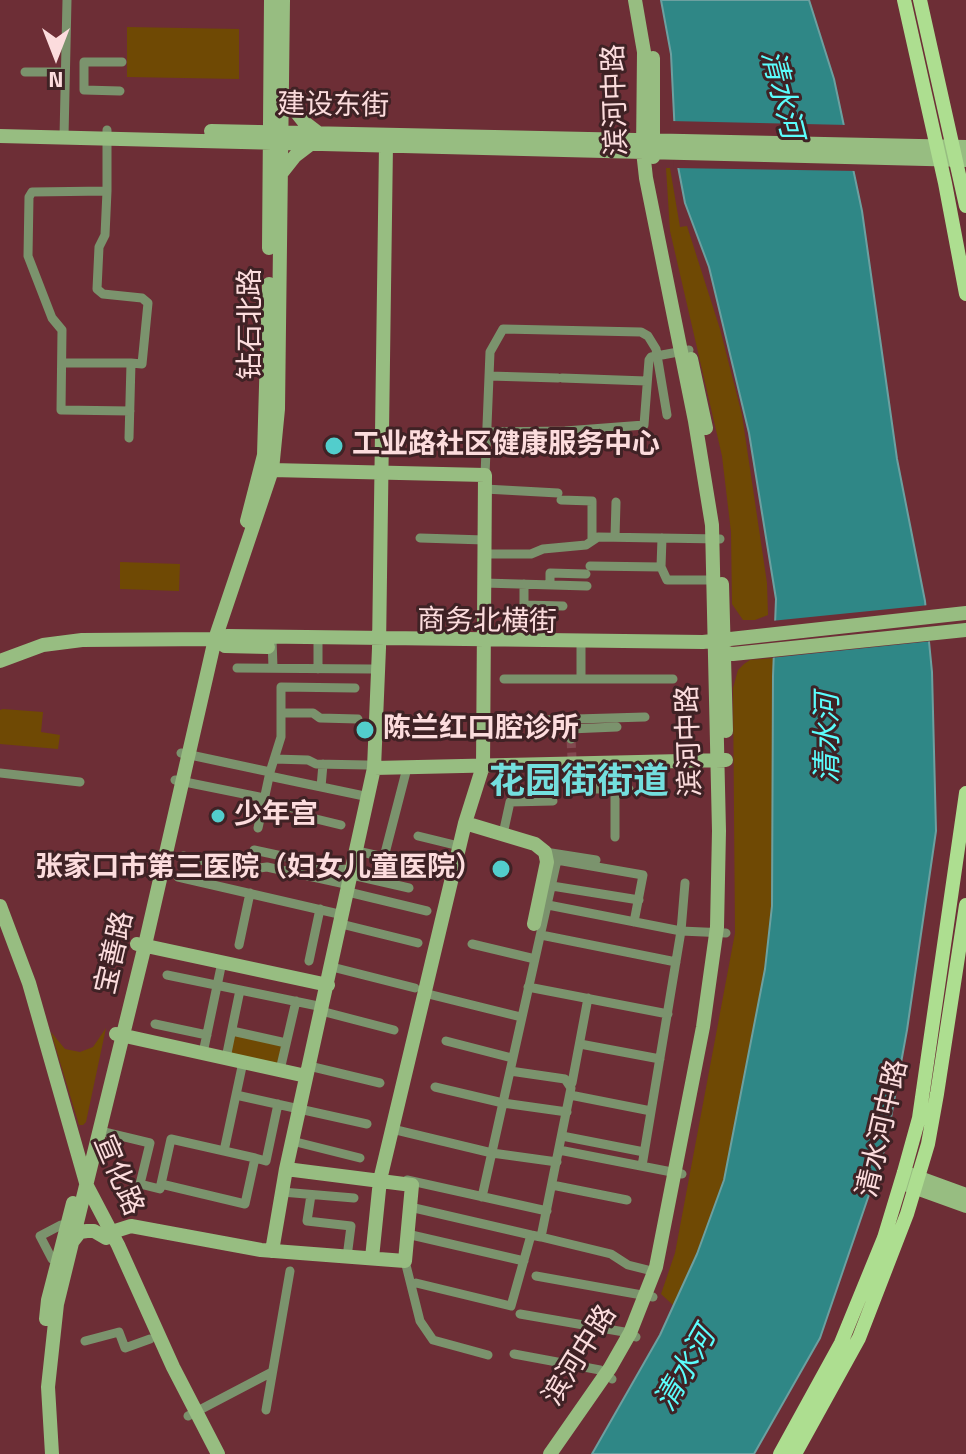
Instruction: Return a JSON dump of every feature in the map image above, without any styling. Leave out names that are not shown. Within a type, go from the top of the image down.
[{"type":"main road","name":"钻石北路","points":[[271,0],[269,110],[275,137]]},
{"type":"main road","name":"钻石北路","points":[[210,639],[264,455],[283,0]]},
{"type":"main road","name":"滨河中路","points":[[635,0],[654,145]]},
{"type":"main road","name":"滨河中路","points":[[561,1454],[633,1335],[658,1272],[679,1173],[721,933],[722,760],[716,539],[684,351],[646,178],[654,145],[653,50],[644,0]]},
{"type":"main road","points":[[904,0],[940,121],[961,150],[965,202]]},
{"type":"main road","points":[[920,0],[940,121],[939,153],[966,294]]},
{"type":"main road","points":[[269,110],[250,137],[264,152],[274,170],[315,138],[281,93]]},
{"type":"main road","points":[[907,151],[929,137],[940,121]]},
{"type":"main road","name":"建设东街","points":[[0,128],[64,134]]},
{"type":"main road","name":"建设东街","points":[[0,136],[107,134],[654,145]]},
{"type":"main road","name":"建设东街","points":[[315,138],[386,145],[654,145]]},
{"type":"main road","points":[[272,1251],[286,1169],[369,797],[394,471],[386,145]]},
{"type":"main road","points":[[654,145],[939,153],[961,150]]},
{"type":"main road","points":[[907,151],[931,166],[945,183]]},
{"type":"main road","name":"钻石北路","points":[[210,639],[272,470],[278,409],[274,170]]},
{"type":"main road","points":[[965,202],[966,182]]},
{"type":"main road","points":[[272,470],[394,471],[479,476],[485,547],[483,766],[420,990],[380,1180],[372,1258]]},
{"type":"main road","name":"商务北横街","points":[[719,646],[758,635],[965,613]]},
{"type":"main road","points":[[942,632],[966,630]]},
{"type":"main road","points":[[942,632],[966,637]]},
{"type":"main road","name":"商务北横街","points":[[0,661],[43,645],[82,640],[210,639],[227,636],[272,642],[719,646],[760,652],[942,632]]},
{"type":"main road","name":"宝善路","points":[[68,1242],[141,944],[210,639]]},
{"type":"main road","points":[[370,767],[722,760]]},
{"type":"main road","name":"清水河中路","points":[[957,951],[966,793]]},
{"type":"main road","points":[[465,823],[535,844],[550,857],[538,929]]},
{"type":"main road","name":"清水河中路","points":[[780,1454],[841,1343],[910,1180],[937,1094],[966,905]]},
{"type":"main road","name":"宣化路","points":[[0,906],[29,983],[83,1185]]},
{"type":"main road","name":"宣化路","points":[[0,924],[23,985],[83,1185],[109,1235],[157,1347],[192,1414],[218,1454]]},
{"type":"main road","points":[[141,944],[328,985]]},
{"type":"main road","points":[[119,1034],[280,1070],[308,1071]]},
{"type":"main road","points":[[69,1127],[79,1137],[96,1130]]},
{"type":"main road","points":[[44,1454],[40,1419],[41,1373],[48,1300],[68,1242],[80,1232],[94,1231],[109,1235],[131,1226],[272,1251],[405,1261],[410,1207],[408,1182],[286,1169]]},
{"type":"main road","points":[[910,1180],[966,1195]]},
{"type":"main road","points":[[910,1180],[966,1206]]},
{"type":"main road","name":"清水河中路","points":[[795,1454],[859,1338],[907,1214],[910,1180]]},
{"type":"main road","points":[[52,1454],[48,1406],[51,1350],[68,1242]]},
{"type":"main road","name":"滨河中路","points":[[550,1454],[609,1376]]},
{"type":"main road","name":"宣化路","points":[[192,1414],[208,1454]]},
{"type":"street","points":[[64,134],[67,0]]},
{"type":"street","points":[[120,91],[84,90],[84,62],[122,62]]},
{"type":"street","points":[[25,72],[84,78]]},
{"type":"street","points":[[62,363],[142,364],[148,303],[142,298],[103,294],[97,289],[99,247],[105,235],[107,134]]},
{"type":"street","points":[[107,191],[32,192],[29,197],[28,256],[52,318],[62,330],[61,410],[130,411]]},
{"type":"street","points":[[592,541],[592,501],[479,476],[487,432],[490,352],[503,329],[641,332],[652,341],[658,355],[667,415]]},
{"type":"street","points":[[487,432],[565,431],[644,425],[649,360],[658,355],[684,351]]},
{"type":"street","points":[[129,438],[131,363]]},
{"type":"street","points":[[489,376],[646,381]]},
{"type":"street","points":[[615,537],[616,502]]},
{"type":"street","points":[[630,537],[630,532],[674,532]]},
{"type":"street","points":[[420,538],[531,554],[543,549],[586,545],[598,537],[716,539]]},
{"type":"street","points":[[662,538],[661,567],[667,580],[718,580]]},
{"type":"street","points":[[550,585],[550,573],[661,567]]},
{"type":"street","points":[[484,583],[587,586]]},
{"type":"street","points":[[524,584],[524,605],[563,606]]},
{"type":"street","points":[[272,642],[273,668]]},
{"type":"street","points":[[318,642],[324,688]]},
{"type":"street","points":[[581,645],[581,679]]},
{"type":"street","points":[[237,668],[371,669]]},
{"type":"street","points":[[504,679],[673,679]]},
{"type":"street","points":[[258,828],[269,774],[281,737],[281,687],[355,688]]},
{"type":"street","points":[[281,713],[313,713],[320,718],[358,719]]},
{"type":"street","points":[[570,729],[645,717]]},
{"type":"street","points":[[506,721],[570,729],[617,727]]},
{"type":"street","points":[[185,753],[369,797]]},
{"type":"street","points":[[274,759],[370,767]]},
{"type":"street","points":[[321,787],[323,764]]},
{"type":"street","points":[[595,764],[595,789],[629,789]]},
{"type":"street","points":[[384,857],[407,768]]},
{"type":"street","points":[[0,773],[80,782]]},
{"type":"street","points":[[179,780],[302,810],[312,818],[341,825]]},
{"type":"street","points":[[615,789],[615,837]]},
{"type":"street","points":[[503,834],[510,802],[553,801]]},
{"type":"street","points":[[418,836],[459,846]]},
{"type":"street","points":[[254,850],[306,861],[427,911]]},
{"type":"street","points":[[357,851],[415,864]]},
{"type":"street","points":[[183,856],[244,870],[267,867],[303,875],[409,888]]},
{"type":"street","points":[[550,857],[596,860]]},
{"type":"street","points":[[482,1197],[535,959],[538,929],[552,886],[550,857]]},
{"type":"street","points":[[550,857],[643,875],[634,922]]},
{"type":"street","points":[[303,875],[306,861]]},
{"type":"street","points":[[178,877],[320,909],[418,943]]},
{"type":"street","points":[[642,1166],[681,931],[685,883]]},
{"type":"street","points":[[552,886],[639,900]]},
{"type":"street","points":[[239,945],[250,893]]},
{"type":"street","points":[[548,905],[681,931],[721,933]]},
{"type":"street","points":[[309,961],[320,909]]},
{"type":"street","points":[[538,929],[676,962]]},
{"type":"street","points":[[472,944],[535,959]]},
{"type":"street","points":[[203,1053],[222,962]]},
{"type":"street","points":[[332,967],[521,1017]]},
{"type":"street","points":[[167,975],[296,1001],[394,1030]]},
{"type":"street","points":[[528,987],[668,1014]]},
{"type":"street","points":[[226,1058],[240,990]]},
{"type":"street","points":[[416,1283],[511,1306],[524,1261],[547,1211],[588,998]]},
{"type":"street","points":[[280,1070],[296,1001]]},
{"type":"street","points":[[155,1024],[207,1035]]},
{"type":"street","points":[[232,1031],[286,1043]]},
{"type":"street","points":[[446,1041],[512,1058]]},
{"type":"street","points":[[580,1044],[660,1059]]},
{"type":"street","points":[[224,1151],[243,1062]]},
{"type":"street","points":[[308,1071],[380,1083]]},
{"type":"street","points":[[510,1071],[561,1078],[570,1090],[651,1111]]},
{"type":"street","points":[[435,1087],[503,1103],[567,1112]]},
{"type":"street","points":[[236,1095],[367,1124]]},
{"type":"street","points":[[150,1143],[140,1184],[160,1189],[171,1139],[266,1161],[278,1104]]},
{"type":"street","points":[[392,1129],[492,1153],[557,1162]]},
{"type":"street","points":[[96,1130],[169,1148]]},
{"type":"street","points":[[562,1136],[644,1152]]},
{"type":"street","points":[[292,1141],[360,1158]]},
{"type":"street","points":[[559,1150],[679,1173]]},
{"type":"street","points":[[161,1184],[245,1204],[255,1158]]},
{"type":"street","points":[[408,1182],[547,1211]]},
{"type":"street","points":[[552,1185],[627,1200]]},
{"type":"street","points":[[282,1192],[354,1198]]},
{"type":"street","points":[[311,1195],[307,1221],[351,1226],[347,1257]]},
{"type":"street","points":[[410,1207],[611,1254],[628,1265],[658,1272]]},
{"type":"street","points":[[40,1236],[61,1225]]},
{"type":"street","points":[[407,1234],[524,1261]]},
{"type":"street","points":[[40,1236],[68,1242]]},
{"type":"street","points":[[40,1236],[52,1259]]},
{"type":"street","points":[[405,1261],[420,1321],[433,1340],[488,1355]]},
{"type":"street","points":[[266,1410],[290,1271]]},
{"type":"street","points":[[536,1276],[649,1296]]},
{"type":"street","points":[[520,1314],[633,1335]]},
{"type":"street","points":[[85,1341],[119,1332],[125,1348],[157,1347]]},
{"type":"street","points":[[514,1354],[600,1370],[609,1376]]},
{"type":"street","points":[[192,1414],[272,1372]]},
{"type":"shaded area","points":[[127,27],[239,29],[239,79],[127,77]]},
{"type":"shaded area","points":[[666,168],[670,168],[680,227],[687,226],[720,329],[742,415],[767,583],[768,615],[755,620],[743,620],[732,604],[731,532],[722,456],[670,231]]},
{"type":"shaded area","points":[[120,562],[180,564],[179,591],[120,589]]},
{"type":"shaded area","points":[[774,658],[772,907],[765,969],[724,1180],[674,1306],[661,1294],[675,1253],[735,933],[733,688],[738,670],[744,664],[750,660]]},
{"type":"shaded area","points":[[0,710],[43,712],[41,732],[60,735],[58,749],[0,744]]},
{"type":"shaded area","points":[[106,1028],[86,1122],[79,1125],[51,1032],[65,1049],[80,1052],[93,1047]]},
{"type":"shaded area","points":[[234,1033],[284,1044],[278,1067],[229,1056]]},
{"type":"water","name":"清水河","points":[[661,0],[809,0],[834,79],[862,211],[897,459],[925,601],[932,672],[936,831],[907,1030],[886,1145],[820,1338],[754,1454],[592,1454],[660,1335],[697,1254],[724,1180],[765,969],[772,906],[776,599],[749,433],[709,267],[685,203],[676,156],[671,54]]},
{"type":"pier","points":[[670,121],[848,125],[858,171],[674,168]]},
{"type":"pier","points":[[929,605],[933,641],[770,658],[771,621]]},
{"type":"tunnel","points":[[571,739],[572,758]]},
{"type":"place","name":"工业路社区健康服务中心","points":[[334,446]]},
{"type":"place","name":"陈兰红口腔诊所","points":[[365,730]]},
{"type":"place","name":"少年宫","points":[[218,816]]},
{"type":"place","name":"张家口市第三医院（妇女儿童医院）","points":[[501,869]]},
{"type":"district","name":"花园街街道","points":[[579,784]]}]
